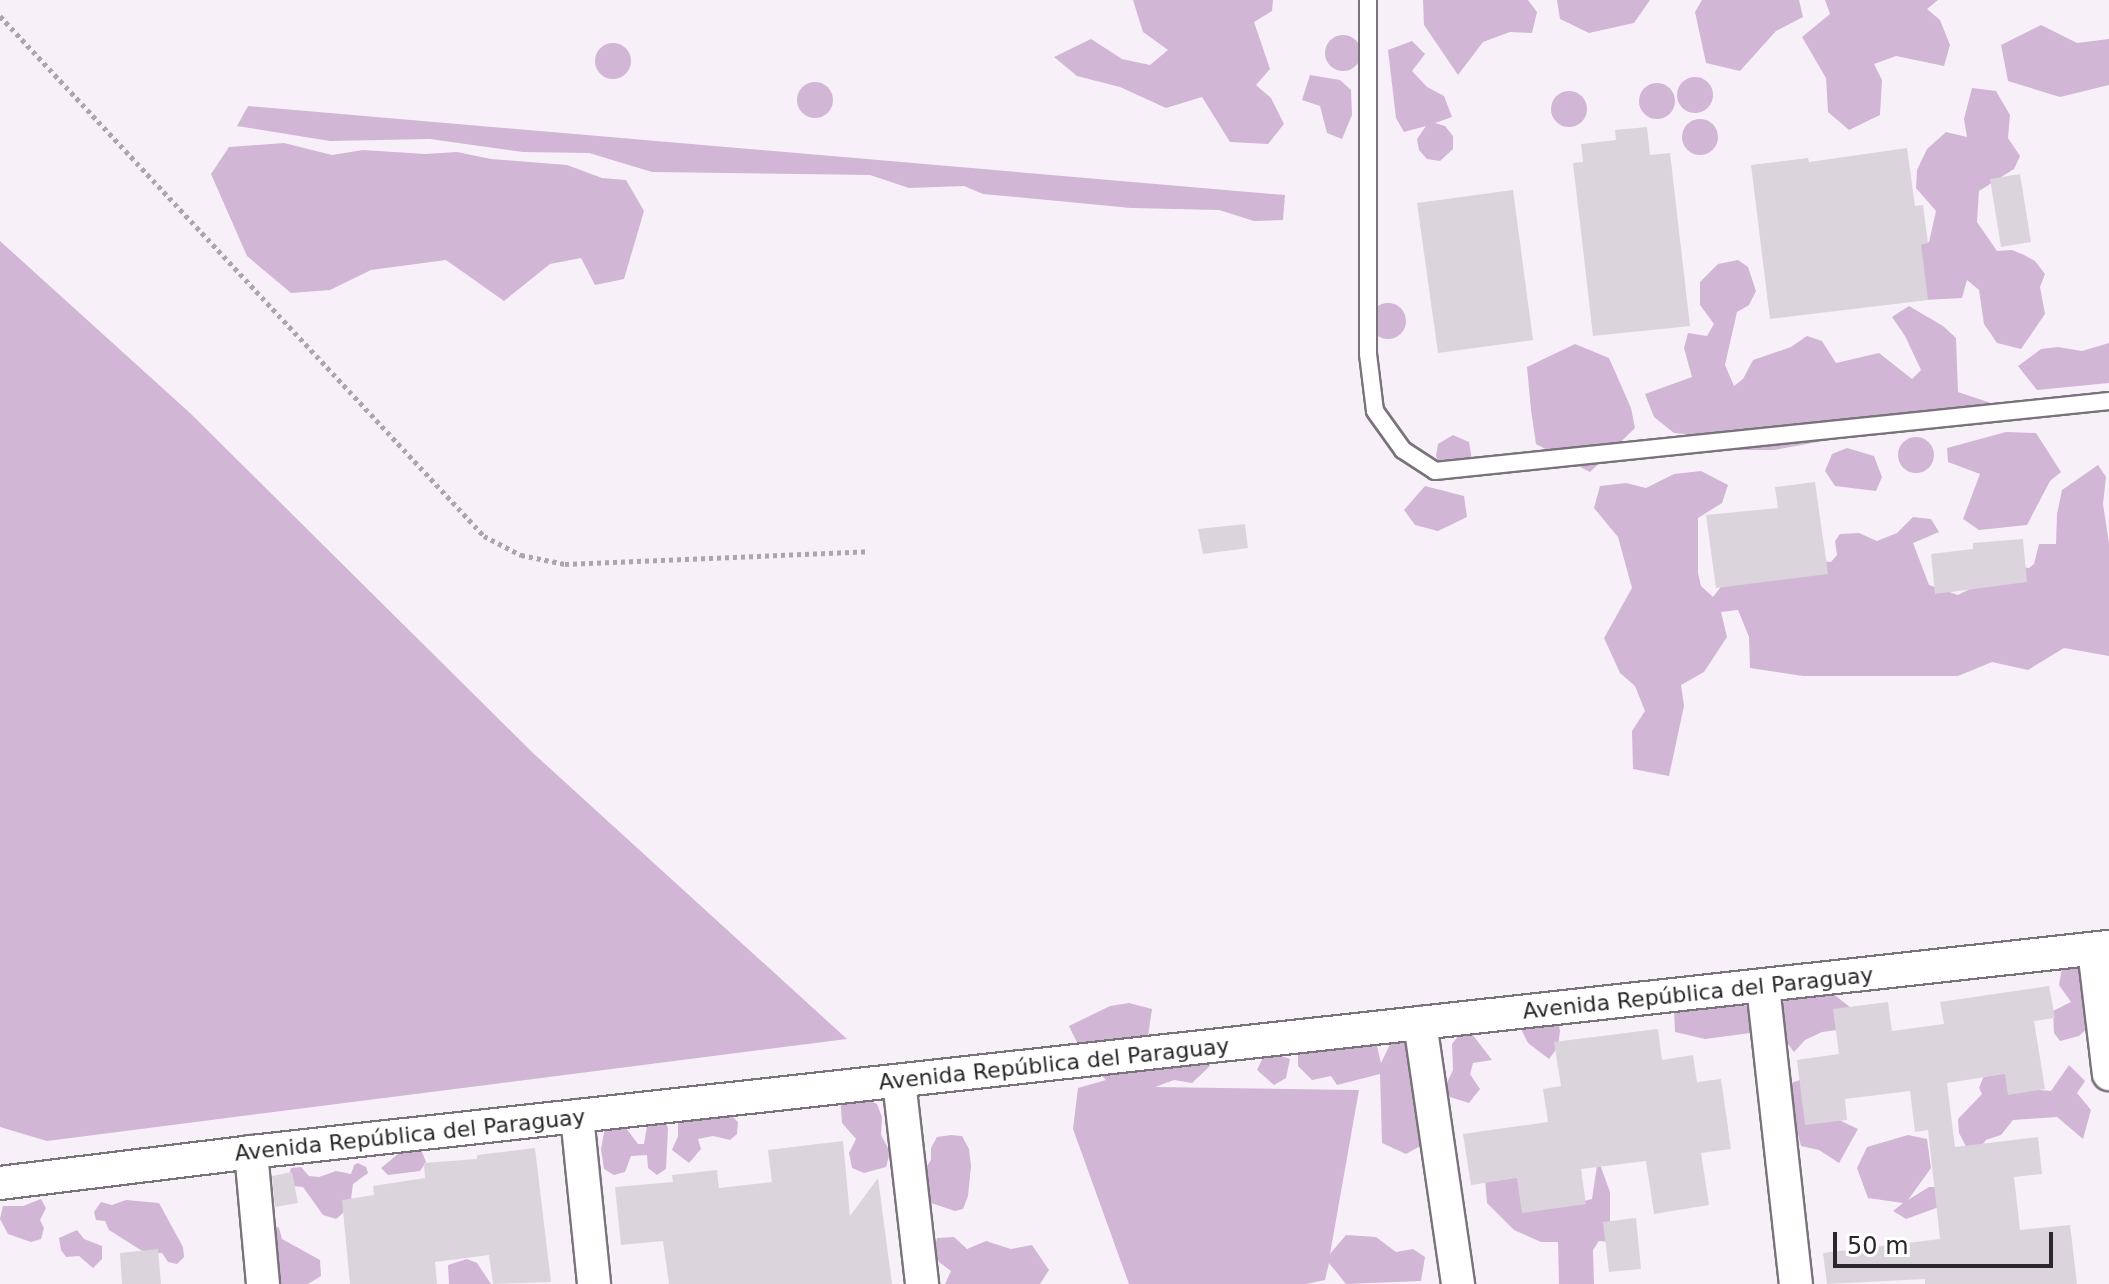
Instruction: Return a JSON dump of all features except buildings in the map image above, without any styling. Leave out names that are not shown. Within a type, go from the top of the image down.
[{"type":"street","name":"Avenida República del Paraguay","points":[[0,1183],[251,1152],[2102,948]]},
{"type":"street","points":[[2102,948],[2109,1074]]},
{"type":"street","points":[[1763,986],[1796,1284]]},
{"type":"street","points":[[1420,1023],[1458,1284]]},
{"type":"street","points":[[899,1081],[922,1284]]},
{"type":"street","points":[[577,1116],[594,1284]]},
{"type":"street","points":[[251,1152],[263,1284]]},
{"type":"lane","points":[[1368,0],[1368,354],[1375,411],[1403,450],[1435,471],[2109,401]]},
{"type":"path","points":[[0,16],[484,536],[521,555],[565,564],[869,551]]},
{"type":"shaded area","points":[[1133,0],[1273,0],[1272,11],[1254,22],[1270,69],[1256,85],[1271,98],[1284,124],[1268,144],[1230,142],[1202,97],[1166,108],[1120,87],[1077,76],[1054,57],[1091,39],[1122,59],[1150,65],[1168,50],[1143,32]]},
{"type":"shaded area","points":[[1423,0],[1528,0],[1537,12],[1532,33],[1510,32],[1483,42],[1458,75],[1424,25]]},
{"type":"shaded area","points":[[1557,0],[1650,0],[1634,23],[1589,33],[1560,19]]},
{"type":"shaded area","points":[[1702,0],[1799,0],[1803,17],[1776,31],[1740,71],[1706,63],[1695,12]]},
{"type":"shaded area","points":[[1825,0],[1938,0],[1927,9],[1940,20],[1950,45],[1944,66],[1896,56],[1874,64],[1882,80],[1880,115],[1849,130],[1828,112],[1826,78],[1802,37],[1830,14]]},
{"type":"shaded area","points":[[2041,25],[2077,43],[2109,39],[2109,85],[2060,97],[2008,81],[2001,45]]},
{"type":"shaded area","points":[[1343,35],[1356,40],[1361,53],[1356,66],[1343,71],[1330,66],[1325,53],[1330,40]]},
{"type":"shaded area","points":[[1412,41],[1425,54],[1412,71],[1427,87],[1444,96],[1452,117],[1435,123],[1445,126],[1453,136],[1453,149],[1440,161],[1427,159],[1419,150],[1417,139],[1426,126],[1404,132],[1396,118],[1388,50]]},
{"type":"shaded area","points":[[613,43],[626,48],[631,61],[626,74],[613,79],[600,74],[595,61],[600,48]]},
{"type":"shaded area","points":[[1310,75],[1340,80],[1351,90],[1352,115],[1342,139],[1327,133],[1320,106],[1302,100]]},
{"type":"shaded area","points":[[1695,77],[1708,82],[1713,95],[1708,108],[1695,113],[1682,108],[1677,95],[1682,82]]},
{"type":"shaded area","points":[[815,82],[828,87],[833,100],[828,113],[815,118],[802,113],[797,100],[802,87]]},
{"type":"shaded area","points":[[1657,83],[1670,88],[1675,101],[1670,114],[1657,119],[1644,114],[1639,101],[1644,88]]},
{"type":"shaded area","points":[[1972,88],[1996,91],[2010,115],[2008,138],[2020,156],[2014,169],[1979,191],[1977,222],[1997,251],[2012,250],[2024,255],[2035,261],[2045,274],[2040,287],[2045,314],[2021,349],[1997,343],[1984,324],[1979,290],[1967,280],[1962,298],[1924,300],[1912,247],[1929,242],[1936,211],[1916,188],[1917,170],[1927,149],[1946,132],[1967,137],[1964,119]]},
{"type":"shaded area","points":[[1569,91],[1582,96],[1587,109],[1582,122],[1569,127],[1556,122],[1551,109],[1556,96]]},
{"type":"shaded area","points":[[248,106],[1285,195],[1283,220],[1254,221],[1219,210],[1131,208],[983,194],[964,186],[909,188],[870,175],[652,172],[589,153],[523,152],[430,139],[330,141],[237,126]]},
{"type":"shaded area","points":[[1700,119],[1713,124],[1718,137],[1713,150],[1700,155],[1687,150],[1682,137],[1687,124]]},
{"type":"shaded area","points":[[284,143],[332,155],[363,150],[425,154],[457,152],[491,159],[567,165],[602,178],[626,180],[644,211],[624,279],[595,285],[581,258],[550,264],[504,301],[446,260],[371,270],[330,290],[291,293],[247,256],[211,174],[229,147]]},
{"type":"shaded area","points":[[0,241],[190,413],[533,753],[847,1039],[47,1141],[0,1127]]},
{"type":"shaded area","points":[[1738,260],[1748,267],[1756,291],[1749,305],[1737,312],[1725,365],[1734,386],[1743,379],[1753,360],[1791,347],[1807,336],[1822,341],[1836,363],[1879,353],[1912,379],[1921,370],[1892,317],[1909,306],[1943,326],[1956,338],[1958,392],[1991,403],[1989,421],[1851,436],[1774,450],[1731,450],[1702,436],[1674,433],[1654,417],[1645,394],[1692,377],[1684,348],[1688,333],[1707,336],[1714,324],[1700,305],[1700,282],[1718,264]]},
{"type":"shaded area","points":[[1388,303],[1400,309],[1406,321],[1400,333],[1388,339],[1376,333],[1370,321],[1376,309]]},
{"type":"shaded area","points":[[2109,343],[2109,383],[2037,390],[2018,366],[2041,349],[2058,347],[2082,351]]},
{"type":"shaded area","points":[[1575,344],[1609,358],[1631,408],[1635,428],[1590,472],[1536,444],[1531,410],[1527,367]]},
{"type":"shaded area","points":[[2006,432],[2036,433],[2061,472],[2050,481],[2027,525],[1979,530],[1963,519],[1980,474],[1948,462],[1947,448]]},
{"type":"shaded area","points":[[1453,435],[1469,442],[1472,460],[1441,467],[1436,456],[1438,444]]},
{"type":"shaded area","points":[[1916,437],[1929,442],[1934,455],[1929,468],[1916,473],[1903,468],[1898,455],[1903,442]]},
{"type":"shaded area","points":[[1847,448],[1874,456],[1882,477],[1876,491],[1835,486],[1825,471],[1832,454]]},
{"type":"shaded area","points":[[2098,465],[2106,477],[2103,504],[2109,543],[2109,656],[2064,648],[2028,670],[1992,662],[1958,676],[1803,676],[1750,668],[1749,637],[1738,610],[1721,612],[1727,637],[1704,672],[1681,685],[1684,706],[1669,776],[1633,769],[1632,731],[1645,711],[1635,686],[1620,673],[1604,638],[1632,588],[1618,537],[1594,508],[1600,486],[1626,483],[1646,488],[1674,474],[1701,471],[1728,485],[1722,503],[1698,518],[1698,573],[1701,586],[1713,597],[1730,575],[1799,559],[1831,562],[1837,555],[1835,541],[1840,534],[1859,533],[1877,541],[1897,533],[1913,517],[1931,519],[1939,532],[1913,543],[1929,585],[1958,595],[2014,566],[2029,568],[2034,564],[2039,544],[2056,544],[2062,490]]},
{"type":"shaded area","points":[[1425,486],[1464,496],[1467,517],[1438,531],[1415,525],[1404,510]]},
{"type":"shaded area","points":[[2063,962],[2088,962],[2100,1016],[2079,1036],[2060,1041],[2054,1033],[2053,1011],[2071,1002],[2059,985]]},
{"type":"shaded area","points":[[1831,992],[1856,1012],[1844,1029],[1822,1032],[1805,1040],[1794,1052],[1782,1036],[1778,1018],[1782,1002],[1805,994]]},
{"type":"shaded area","points":[[1694,994],[1748,1006],[1758,1032],[1705,1039],[1675,1032],[1674,1009]]},
{"type":"shaded area","points":[[1129,1003],[1152,1009],[1148,1036],[1156,1044],[1204,1048],[1210,1066],[1192,1083],[1174,1080],[1155,1087],[1359,1090],[1330,1254],[1346,1235],[1376,1237],[1396,1252],[1413,1249],[1425,1257],[1421,1281],[1346,1284],[1329,1263],[1325,1280],[1306,1284],[1129,1284],[1073,1129],[1078,1088],[1106,1080],[1086,1061],[1069,1026],[1110,1006]]},
{"type":"shaded area","points":[[1556,1009],[1560,1031],[1558,1047],[1549,1059],[1528,1043],[1522,1031],[1524,1026]]},
{"type":"shaded area","points":[[1466,1026],[1492,1060],[1473,1063],[1470,1074],[1480,1089],[1469,1103],[1450,1097],[1444,1089],[1453,1070],[1452,1044]]},
{"type":"shaded area","points":[[1407,1033],[1422,1145],[1406,1154],[1382,1143],[1380,1074],[1337,1085],[1331,1076],[1312,1080],[1298,1066],[1298,1037],[1375,1038],[1381,1063],[1393,1038]]},
{"type":"shaded area","points":[[1266,1051],[1290,1059],[1286,1078],[1274,1085],[1257,1070]]},
{"type":"shaded area","points":[[2069,1065],[2085,1081],[2077,1093],[2091,1110],[2083,1139],[2057,1117],[2013,1120],[2001,1135],[1986,1140],[1972,1158],[1959,1133],[1958,1119],[1982,1094],[1979,1088],[1985,1073],[1998,1069],[2039,1090],[2051,1091]]},
{"type":"shaded area","points":[[1803,1079],[1837,1119],[1858,1129],[1839,1163],[1819,1150],[1801,1146],[1785,1085]]},
{"type":"shaded area","points":[[840,1095],[877,1104],[882,1117],[881,1135],[890,1152],[886,1167],[864,1173],[852,1168],[849,1153],[856,1139],[842,1123]]},
{"type":"shaded area","points":[[729,1113],[738,1122],[737,1134],[730,1140],[713,1136],[698,1139],[701,1149],[689,1163],[672,1150],[678,1136],[678,1118]]},
{"type":"shaded area","points":[[653,1117],[665,1119],[668,1129],[666,1169],[657,1175],[648,1168],[647,1155],[631,1156],[625,1172],[614,1175],[604,1169],[601,1149],[605,1128],[623,1124],[638,1144],[644,1144],[647,1126]]},
{"type":"shaded area","points":[[1908,1135],[1927,1139],[1931,1168],[1908,1200],[1929,1187],[1942,1187],[1939,1207],[1906,1219],[1893,1211],[1903,1203],[1868,1198],[1857,1168],[1867,1147]]},
{"type":"shaded area","points":[[962,1136],[969,1149],[971,1166],[968,1196],[963,1209],[955,1211],[928,1202],[924,1170],[931,1160],[931,1148],[937,1137]]},
{"type":"shaded area","points":[[420,1147],[426,1162],[420,1171],[388,1175],[381,1168],[398,1154]]},
{"type":"shaded area","points":[[1598,1159],[1610,1192],[1610,1242],[1599,1241],[1593,1250],[1594,1284],[1559,1284],[1558,1242],[1541,1242],[1514,1230],[1487,1203],[1485,1179],[1516,1171],[1576,1203],[1592,1199]]},
{"type":"shaded area","points":[[358,1163],[366,1167],[368,1173],[353,1184],[350,1207],[336,1219],[323,1215],[303,1187],[292,1186],[288,1179],[291,1168],[301,1167],[309,1176],[319,1177],[336,1171],[351,1174]]},
{"type":"shaded area","points":[[41,1199],[46,1208],[40,1220],[44,1228],[41,1239],[31,1242],[8,1234],[0,1219],[3,1206],[23,1206]]},
{"type":"shaded area","points":[[126,1200],[159,1203],[183,1247],[184,1257],[177,1264],[168,1262],[162,1253],[147,1254],[109,1230],[105,1221],[96,1220],[94,1212],[101,1202],[112,1205]]},
{"type":"shaded area","points":[[265,1219],[279,1228],[282,1239],[320,1260],[321,1276],[308,1284],[257,1284]]},
{"type":"shaded area","points":[[77,1230],[84,1239],[102,1246],[102,1259],[93,1268],[79,1256],[66,1257],[61,1250],[59,1238]]},
{"type":"shaded area","points":[[954,1237],[967,1249],[986,1241],[1011,1249],[1032,1245],[1049,1270],[1040,1284],[945,1284],[951,1271],[939,1262],[934,1251],[937,1238]]},
{"type":"shaded area","points":[[467,1259],[477,1263],[491,1284],[449,1284],[448,1265]]}]
